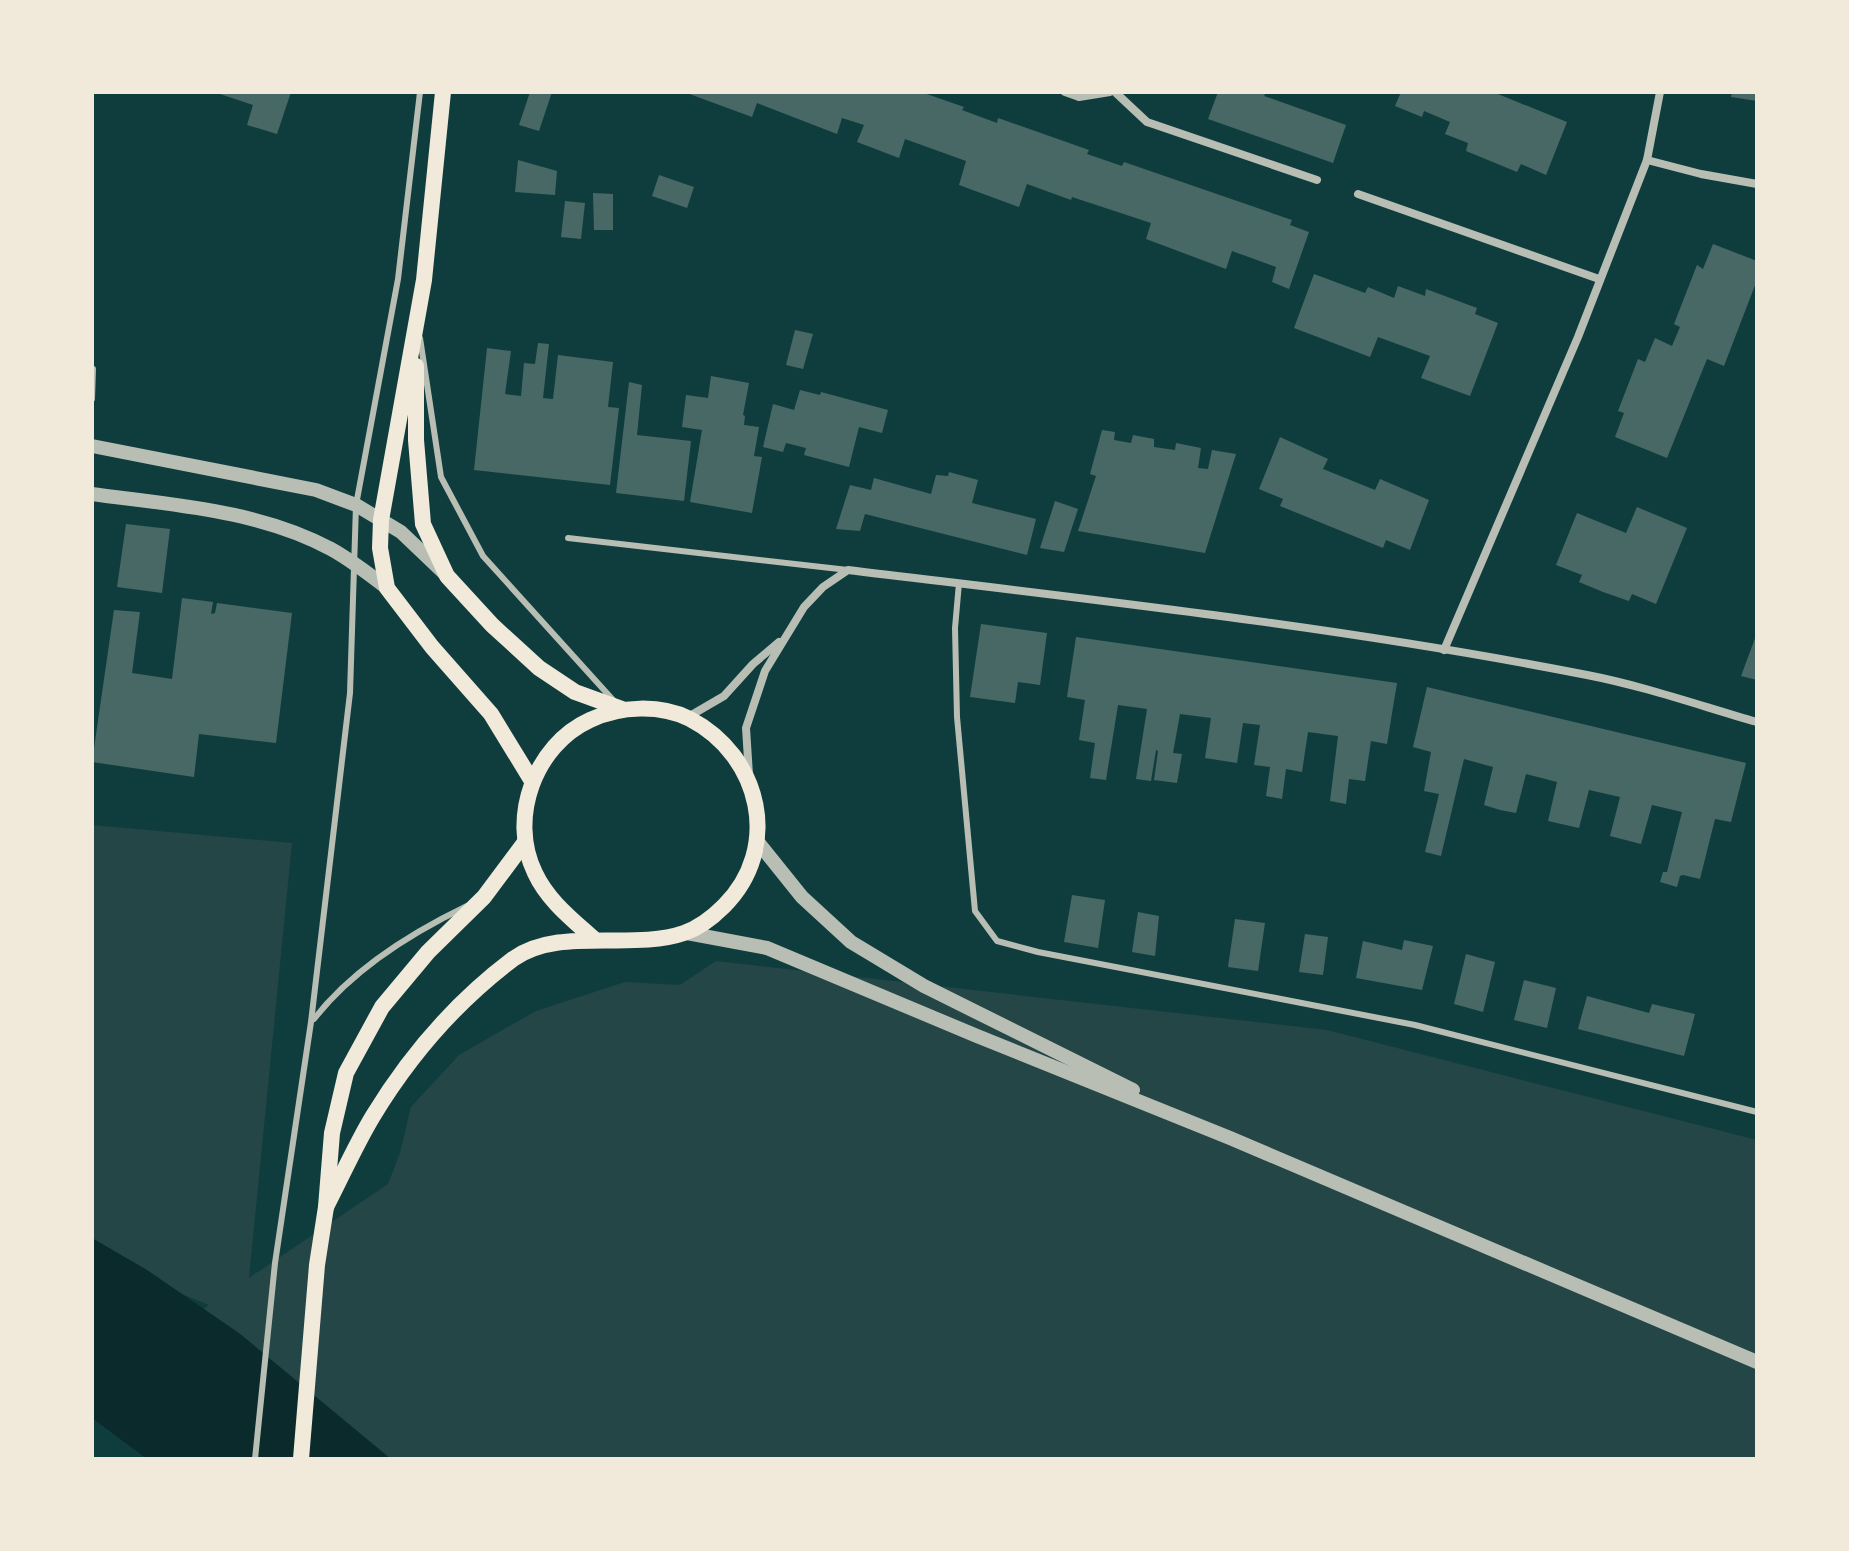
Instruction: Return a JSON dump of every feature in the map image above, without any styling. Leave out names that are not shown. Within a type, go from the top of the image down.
[{"type":"main road","points":[[443,92],[424,280],[381,520],[380,548],[387,588],[432,647],[491,714],[532,781]]},
{"type":"main road","points":[[417,320],[416,440],[423,524],[447,576],[492,625],[539,668],[575,692],[622,709]]},
{"type":"main road","points":[[326,1207],[372,1117],[415,1054],[468,995],[517,957],[544,946],[595,940],[658,940],[687,933],[713,917],[734,896],[749,870],[757,841],[757,811],[750,781],[734,755],[713,733],[687,718],[655,709],[622,709],[590,720],[566,735],[546,756],[532,781],[525,811],[525,842],[534,872],[550,898],[595,940]]},
{"type":"main road","points":[[301,1459],[317,1265],[332,1133],[346,1073],[382,1007],[428,952],[484,897],[525,842]]},
{"type":"street","points":[[1065,92],[1079,97],[1113,92],[1147,122],[1317,180]]},
{"type":"street","points":[[1444,650],[1578,337],[1647,160],[1660,92]]},
{"type":"street","points":[[1647,160],[1757,184]]},
{"type":"street","points":[[1358,194],[1599,279]]},
{"type":"street","points":[[92,446],[316,490],[356,505],[401,532],[447,576]]},
{"type":"street","points":[[92,494],[216,511],[282,528],[353,561],[387,588]]},
{"type":"street","points":[[750,781],[746,728],[765,671],[804,607],[823,587],[848,570],[1259,620],[1444,650],[1591,675],[1757,722]]},
{"type":"street","points":[[687,718],[724,696],[753,664],[782,639]]},
{"type":"street","points":[[757,841],[802,897],[851,942],[924,986],[1230,1138]]},
{"type":"street","points":[[687,933],[767,948],[1230,1138],[1757,1362]]},
{"type":"lane","points":[[255,1459],[275,1263],[311,1022],[350,693],[356,505],[398,279],[420,92]]},
{"type":"lane","points":[[417,320],[441,477],[483,556],[622,709]]},
{"type":"lane","points":[[92,399],[93,369]]},
{"type":"lane","points":[[568,538],[848,570]]},
{"type":"lane","points":[[959,583],[955,628],[957,717],[975,911],[997,941],[1038,952],[1415,1025],[1757,1112]]},
{"type":"lane","points":[[311,1022],[331,997],[372,964],[440,919],[484,897]]},
{"type":"shaded area","points":[[92,825],[292,843],[249,1278],[388,1184],[400,1153],[411,1107],[459,1055],[536,1011],[625,982],[680,985],[716,961],[1327,1030],[1757,1140],[1757,1459],[349,1459],[122,1365],[209,1305],[92,1258]]},
{"type":"shaded area","points":[[92,1238],[147,1270],[239,1333],[391,1459],[147,1459],[92,1418]]},
{"type":"building","points":[[214,92],[291,92],[277,134],[247,125],[253,105]]},
{"type":"building","points":[[530,92],[552,92],[539,131],[519,125]]},
{"type":"building","points":[[684,92],[921,92],[997,123],[998,118],[1089,150],[1087,154],[1122,166],[1124,162],[1292,220],[1290,225],[1309,232],[1289,289],[1272,282],[1276,267],[1232,251],[1226,269],[1146,239],[1151,223],[1072,197],[1071,200],[1027,184],[1019,207],[959,185],[966,161],[905,139],[899,158],[857,142],[864,125],[842,118],[837,134],[757,103],[752,117]]},
{"type":"building","points":[[1218,92],[1266,92],[1264,96],[1346,125],[1333,163],[1208,119]]},
{"type":"building","points":[[1401,92],[1493,92],[1567,122],[1546,175],[1521,164],[1517,172],[1466,151],[1468,143],[1445,134],[1450,122],[1424,111],[1422,117],[1395,106]]},
{"type":"building","points":[[1732,92],[1757,92],[1757,101],[1731,97]]},
{"type":"building","points":[[518,160],[557,171],[555,195],[515,192]]},
{"type":"building","points":[[659,175],[694,187],[687,208],[652,196]]},
{"type":"building","points":[[593,193],[613,194],[613,230],[594,230]]},
{"type":"building","points":[[565,201],[585,203],[581,239],[561,237]]},
{"type":"building","points":[[1713,244],[1757,261],[1757,280],[1724,366],[1707,359],[1667,458],[1615,437],[1624,413],[1618,411],[1638,359],[1645,362],[1655,338],[1672,346],[1680,327],[1674,324],[1697,265],[1703,269]]},
{"type":"building","points":[[1314,274],[1365,293],[1368,287],[1394,298],[1398,286],[1425,296],[1426,289],[1477,308],[1475,314],[1498,323],[1470,396],[1421,378],[1430,356],[1378,337],[1370,357],[1294,328]]},
{"type":"building","points":[[795,330],[813,334],[803,369],[786,365]]},
{"type":"building","points":[[538,343],[549,344],[543,398],[553,399],[558,355],[613,362],[608,407],[619,408],[610,485],[474,470],[487,348],[511,351],[505,394],[521,396],[524,363],[535,364]]},
{"type":"building","points":[[711,376],[749,383],[744,425],[759,427],[754,456],[762,457],[752,513],[690,502],[702,430],[682,427],[686,395],[708,398]]},
{"type":"building","points":[[629,382],[642,385],[637,435],[691,441],[684,501],[616,493]]},
{"type":"building","points":[[800,390],[820,395],[821,392],[888,410],[882,433],[859,427],[849,467],[804,455],[806,448],[786,443],[783,452],[763,447],[773,404],[794,410]]},
{"type":"building","points":[[1102,430],[1115,432],[1114,440],[1131,443],[1133,435],[1154,439],[1154,447],[1175,450],[1176,443],[1201,448],[1198,468],[1208,469],[1212,450],[1236,454],[1205,553],[1078,531],[1096,476],[1090,474]]},
{"type":"building","points":[[1280,437],[1328,459],[1323,469],[1375,490],[1380,479],[1429,500],[1410,550],[1386,540],[1383,548],[1280,506],[1283,499],[1259,489]]},
{"type":"building","points":[[949,472],[978,480],[972,503],[1036,519],[1027,555],[865,514],[860,531],[836,529],[850,485],[871,490],[874,478],[931,494],[936,475],[948,476]]},
{"type":"building","points":[[1055,501],[1078,509],[1064,552],[1040,548]]},
{"type":"building","points":[[1637,507],[1687,528],[1656,604],[1632,594],[1629,601],[1603,592],[1579,582],[1582,575],[1556,565],[1577,513],[1626,533]]},
{"type":"building","points":[[126,524],[170,529],[162,593],[117,587]]},
{"type":"building","points":[[182,598],[213,602],[211,614],[215,613],[217,603],[292,613],[276,743],[199,734],[194,777],[92,762],[114,610],[140,612],[132,673],[172,679]]},
{"type":"building","points":[[981,624],[1047,633],[1040,685],[1018,682],[1015,703],[970,697]]},
{"type":"building","points":[[1757,633],[1757,680],[1741,676]]},
{"type":"building","points":[[1076,637],[1397,683],[1387,744],[1371,741],[1365,781],[1349,779],[1346,804],[1330,801],[1338,736],[1308,732],[1302,772],[1286,769],[1282,799],[1266,796],[1270,767],[1254,765],[1260,725],[1243,723],[1237,763],[1205,758],[1211,718],[1180,714],[1173,753],[1182,754],[1177,783],[1154,780],[1156,750],[1151,781],[1136,779],[1147,709],[1118,705],[1106,780],[1090,778],[1095,743],[1079,740],[1085,700],[1067,697]]},
{"type":"building","points":[[1427,687],[1746,763],[1731,822],[1715,819],[1700,879],[1680,876],[1677,887],[1660,882],[1663,872],[1667,872],[1682,812],[1652,805],[1641,844],[1610,836],[1620,797],[1589,790],[1579,828],[1548,821],[1557,782],[1526,774],[1516,813],[1500,810],[1484,805],[1493,767],[1464,759],[1441,856],[1425,852],[1439,794],[1424,791],[1431,752],[1413,747]]},
{"type":"building","points":[[1072,895],[1105,900],[1098,948],[1064,942]]},
{"type":"building","points":[[1138,912],[1159,916],[1155,956],[1132,952]]},
{"type":"building","points":[[1235,919],[1265,923],[1258,971],[1228,967]]},
{"type":"building","points":[[1305,934],[1328,937],[1323,975],[1299,972]]},
{"type":"building","points":[[1404,940],[1433,946],[1422,990],[1356,978],[1363,941],[1402,950]]},
{"type":"building","points":[[1466,954],[1495,962],[1483,1012],[1454,1004]]},
{"type":"building","points":[[1524,980],[1556,988],[1547,1028],[1514,1020]]},
{"type":"building","points":[[1587,996],[1649,1013],[1652,1004],[1695,1014],[1684,1056],[1578,1029]]}]
